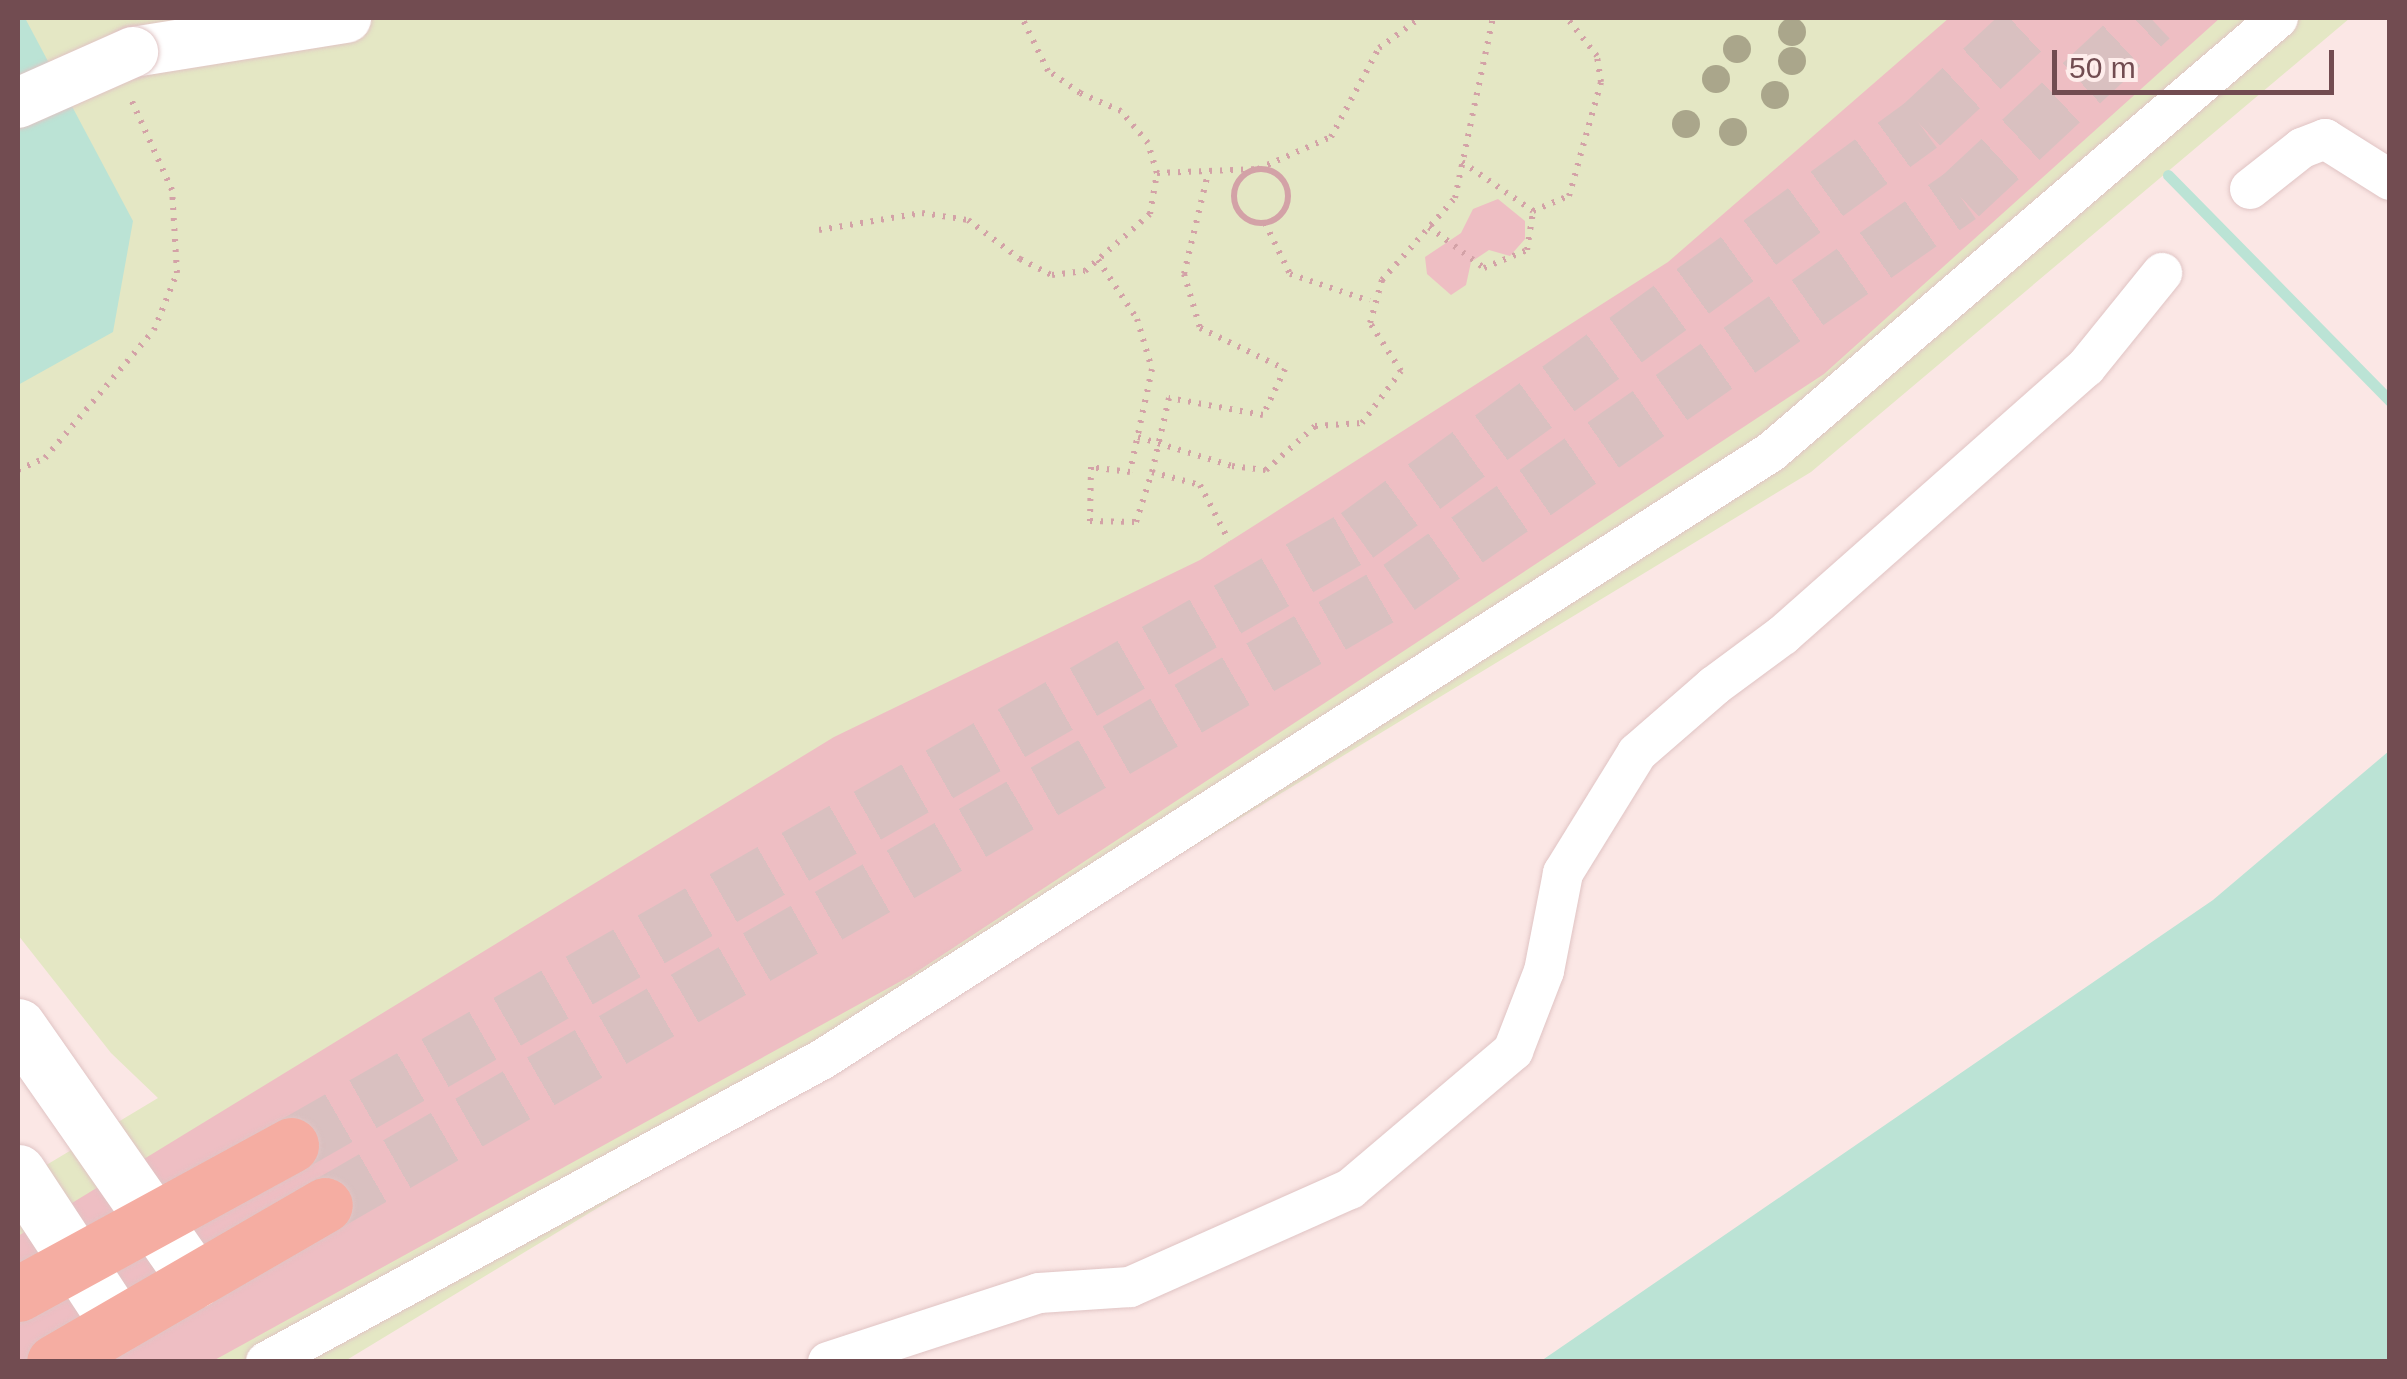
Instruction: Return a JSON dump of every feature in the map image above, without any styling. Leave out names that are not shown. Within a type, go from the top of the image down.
[{"type":"main road","points":[[18,1026],[195,1280]]},
{"type":"main road","points":[[18,1294],[291,1145]]},
{"type":"main road","points":[[18,1172],[118,1324]]},
{"type":"main road","points":[[54,1362],[325,1205]]},
{"type":"street","points":[[18,103],[129,69],[346,18]]},
{"type":"street","points":[[266,1362],[823,1059],[1771,452],[2278,18]]},
{"type":"street","points":[[2250,189],[2302,148],[2325,139],[2390,180]]},
{"type":"street","points":[[828,1362],[1039,1293],[1130,1287],[1350,1188],[1513,1051],[1544,971],[1563,873],[1636,753],[1714,686],[1782,635],[2086,367],[2162,273]]},
{"type":"path","points":[[820,230],[922,213],[968,220],[1020,259],[1052,275],[1085,271],[1150,214],[1157,173],[1148,143],[1121,111],[1080,93],[1048,71],[1022,18]]},
{"type":"path","points":[[1157,173],[1258,169],[1276,173],[1287,188],[1282,214],[1265,223],[1248,220],[1234,199],[1243,176],[1258,169],[1331,137],[1379,48],[1420,18]]},
{"type":"path","points":[[1138,436],[1232,466],[1266,470],[1315,426],[1362,423],[1401,372],[1370,322],[1382,280],[1455,198],[1493,18]]},
{"type":"path","points":[[1533,211],[1569,196],[1601,82],[1597,56],[1566,18]]},
{"type":"path","points":[[18,470],[45,458],[154,330],[178,274],[172,190],[129,69]]},
{"type":"path","points":[[1462,162],[1533,211]]},
{"type":"path","points":[[1098,260],[1137,319],[1152,369],[1130,472],[1091,467],[1090,521],[1136,522],[1170,398],[1263,415],[1285,369],[1200,328],[1184,274],[1208,172]]},
{"type":"path","points":[[1429,227],[1484,268],[1527,250],[1533,211]]},
{"type":"path","points":[[1265,223],[1290,274],[1370,301]]},
{"type":"path","points":[[1152,472],[1200,485],[1229,541]]},
{"type":"shaded area","points":[[18,18],[2350,18],[1811,472],[345,1361],[18,1361],[18,1182],[158,1098],[111,1053],[18,935]]},
{"type":"shaded area","points":[[18,18],[25,18],[133,221],[113,332],[18,385]]},
{"type":"shaded area","points":[[2389,751],[2389,1361],[1541,1361],[2213,900]]},
{"type":"building","points":[[1949,18],[2220,18],[1824,374],[912,975],[211,1362],[18,1362],[18,1236],[834,737],[1200,560],[1668,262]]},
{"type":"building","points":[[1498,199],[1525,221],[1525,239],[1510,256],[1489,250],[1471,262],[1466,285],[1451,295],[1427,274],[1425,257],[1461,233],[1473,209]]},
{"type":"waterway","points":[[2168,175],[2390,401]]},
{"type":"tunnel","points":[[291,1145],[1357,535],[1921,125],[2036,18]]},
{"type":"tunnel","points":[[325,1205],[1399,587],[1960,196],[2151,18]]}]
